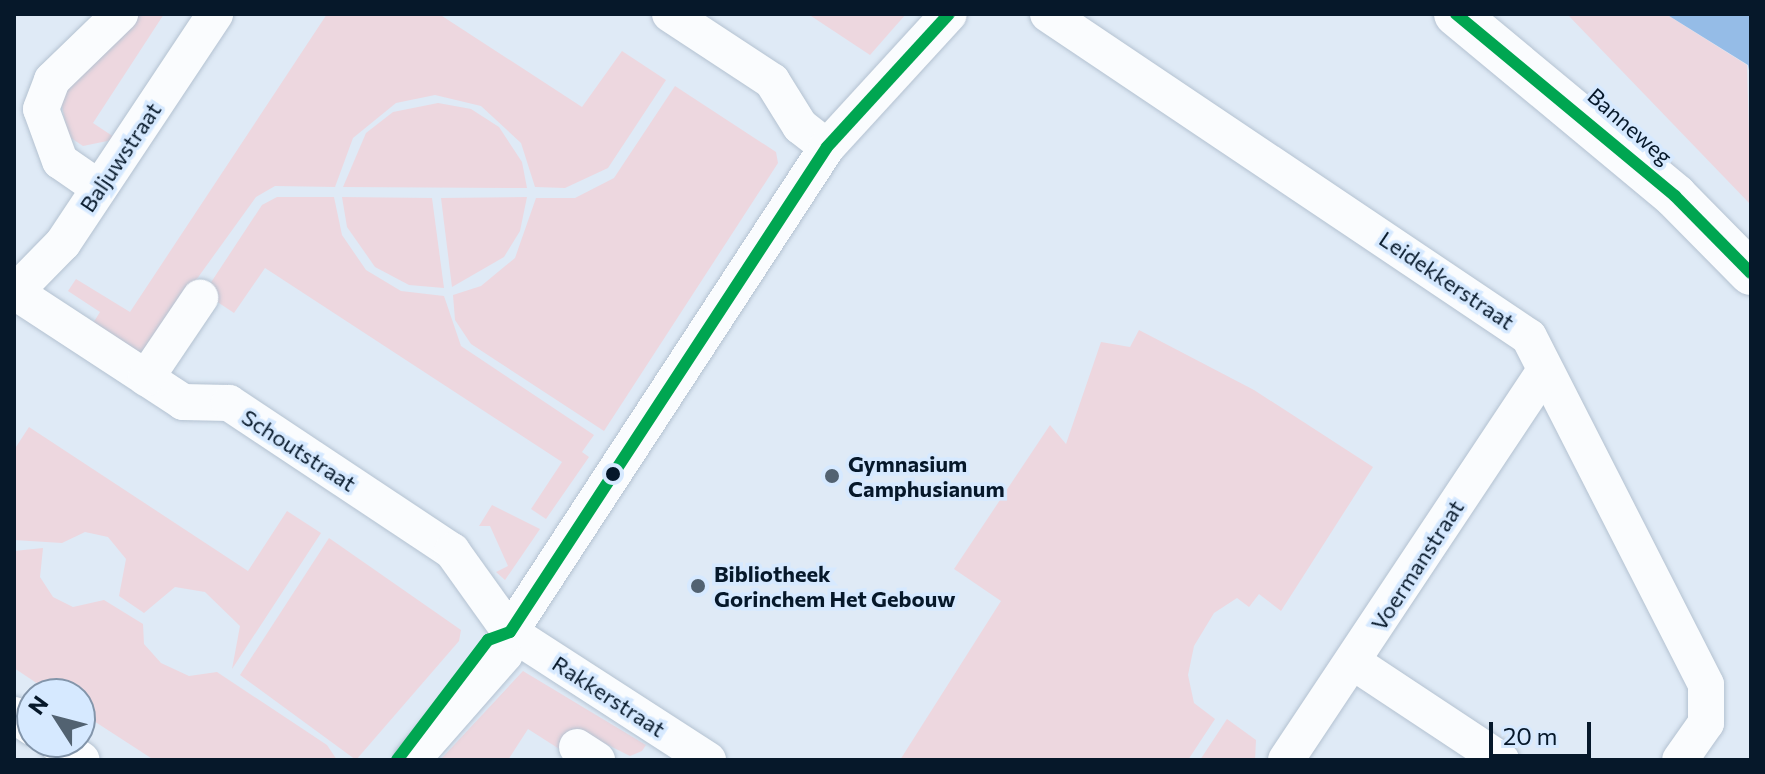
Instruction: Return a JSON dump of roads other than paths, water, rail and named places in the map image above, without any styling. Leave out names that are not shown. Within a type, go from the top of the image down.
[{"type":"main road","name":"Banneweg","points":[[1456,14],[1675,196],[1751,273]]},
{"type":"main road","name":"Banneweg","points":[[1503,14],[1751,243]]},
{"type":"street","points":[[99,188],[60,161],[41,109],[52,80],[120,14]]},
{"type":"street","name":"Baljuwstraat","points":[[14,292],[56,252],[215,14]]},
{"type":"street","points":[[670,14],[772,81],[800,126],[827,147]]},
{"type":"street","points":[[412,760],[505,654],[510,632],[827,147],[949,14]]},
{"type":"street","name":"Leidekkerstraat","points":[[1048,14],[1511,321],[1529,337],[1706,685],[1706,723],[1680,760]]},
{"type":"street","name":"Schoutstraat","points":[[14,292],[185,404],[229,403],[452,551],[510,632]]},
{"type":"street","points":[[146,378],[200,298]]},
{"type":"street","name":"Voermanstraat","points":[[1286,760],[1545,370]]},
{"type":"street","points":[[397,760],[488,640],[510,632]]},
{"type":"street","name":"Rakkerstraat","points":[[510,632],[660,748],[708,760]]},
{"type":"street","points":[[1353,662],[1501,760]]},
{"type":"water","points":[[1666,14],[1751,14],[1751,82],[1748,65]]},
{"type":"place","name":"Gymnasium Camphusianum","points":[[832,476]]},
{"type":"place","name":"Bibliotheek Gorinchem Het Gebouw","points":[[698,586]]}]
